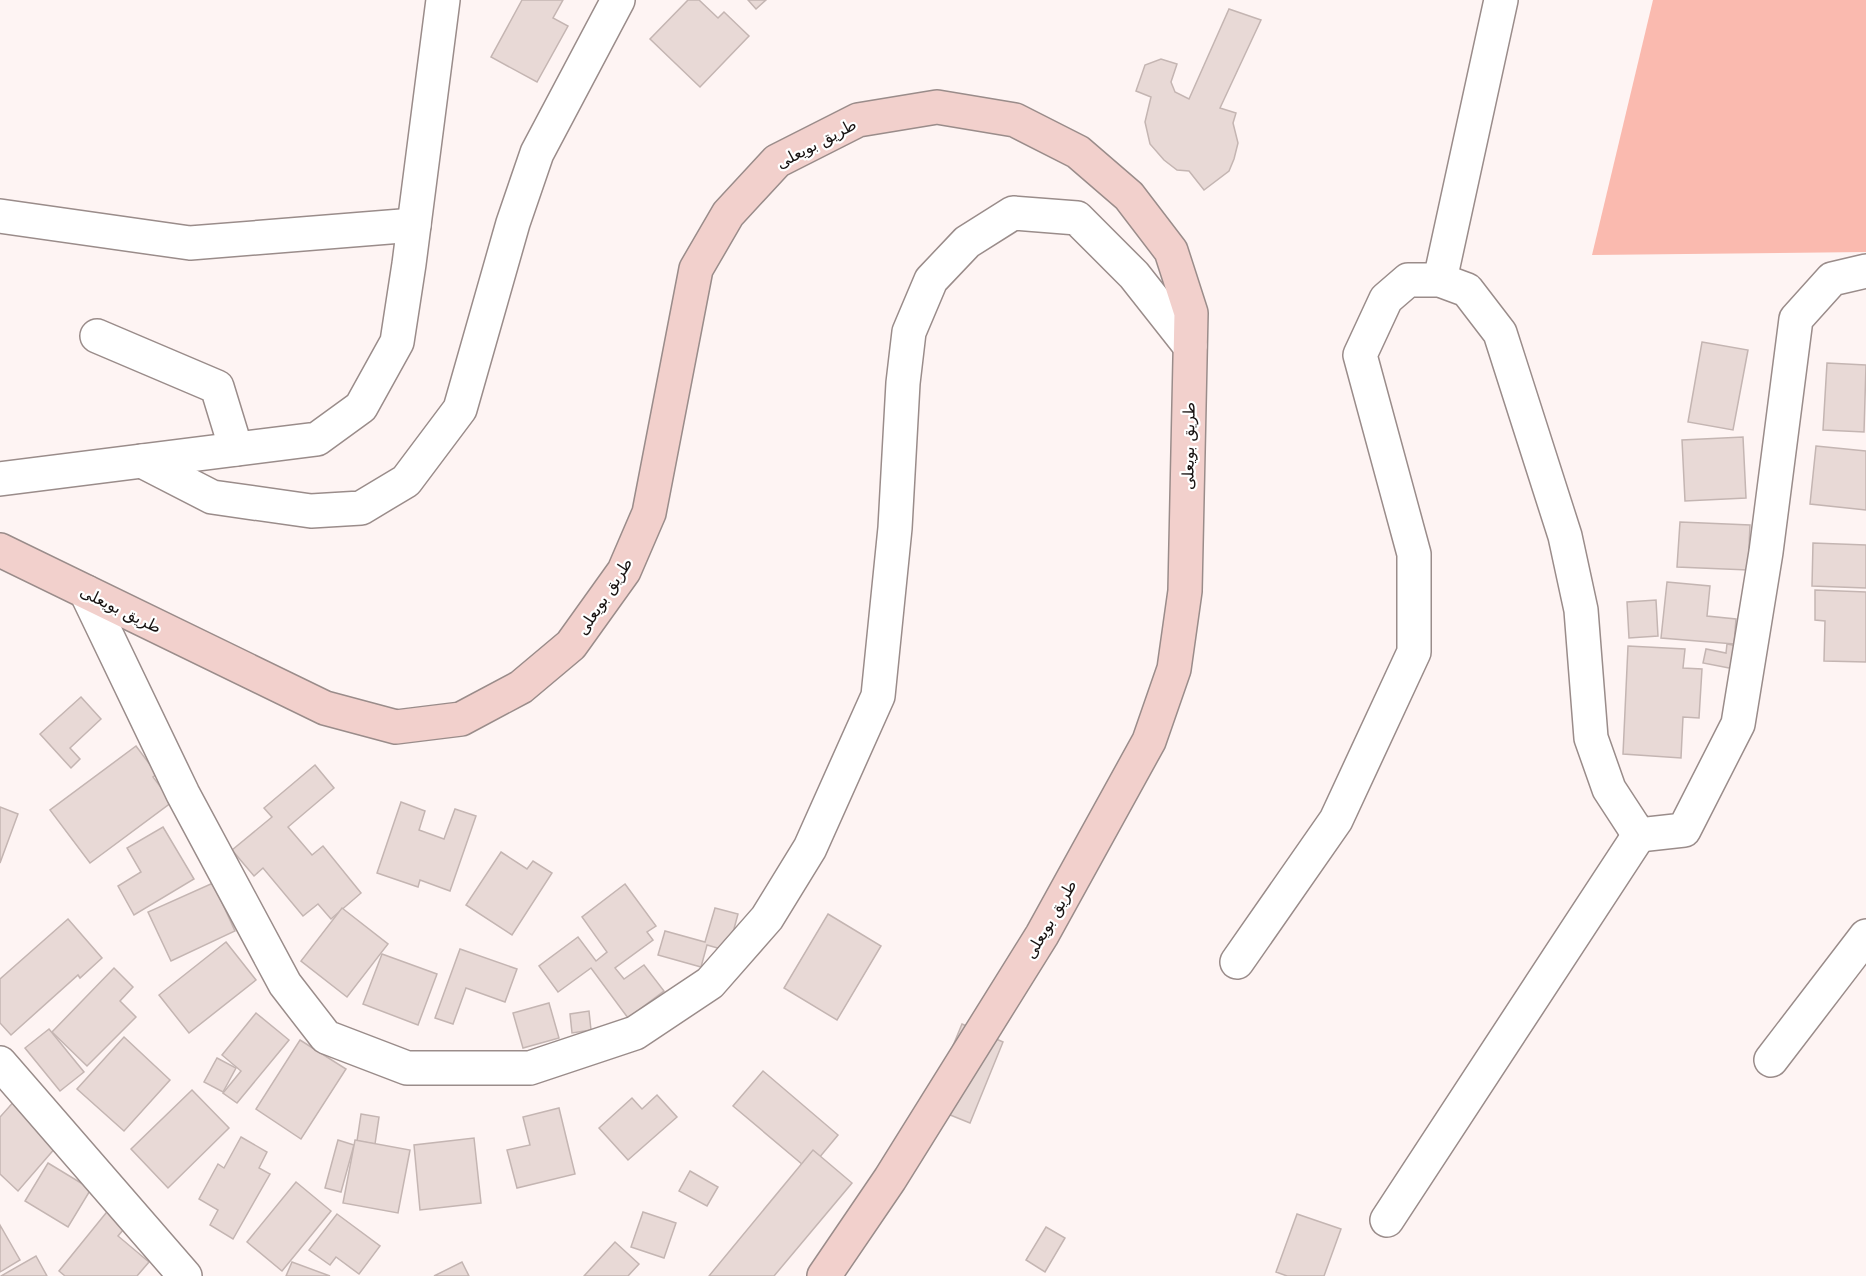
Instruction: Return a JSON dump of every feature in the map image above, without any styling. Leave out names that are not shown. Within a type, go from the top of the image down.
[{"type":"main road","name":"طريق بويعلى","points":[[0,550],[325,708],[396,727],[461,719],[521,687],[571,645],[624,571],[649,513],[696,269],[728,214],[777,161],[858,120],[937,107],[1015,120],[1078,152],[1129,196],[1171,251],[1191,313],[1185,591],[1174,669],[1149,741],[1042,935],[890,1179],[824,1276]]},
{"type":"street","points":[[0,479],[317,438],[361,407],[397,342],[443,0]]},
{"type":"street","points":[[142,461],[212,497],[310,511],[361,508],[406,481],[460,409],[513,223],[537,153],[618,0]]},
{"type":"street","points":[[1440,280],[1501,0]]},
{"type":"street","points":[[86,592],[183,794],[285,984],[326,1037],[407,1068],[530,1068],[634,1033],[710,983],[767,918],[810,848],[878,696],[895,528],[903,383],[909,332],[931,280],[967,242],[1013,213],[1077,218],[1134,275],[1190,346]]},
{"type":"street","points":[[0,216],[190,243],[414,225]]},
{"type":"street","points":[[1639,835],[1684,830],[1738,724],[1766,552],[1796,320],[1832,279],[1866,271]]},
{"type":"street","points":[[1237,962],[1336,820],[1414,652],[1414,555],[1360,355],[1386,299],[1408,280],[1440,280],[1467,291],[1500,333],[1565,536],[1581,610],[1591,738],[1609,789],[1639,835]]},
{"type":"street","points":[[97,336],[217,387],[236,449]]},
{"type":"street","points":[[1387,1220],[1639,835]]},
{"type":"street","points":[[1771,1060],[1866,936]]},
{"type":"street","points":[[0,1063],[185,1276]]},
{"type":"shaded area","points":[[1653,0],[1866,0],[1866,252],[1592,255]]},
{"type":"building","points":[[522,0],[563,0],[553,18],[568,26],[537,82],[491,57]]},
{"type":"building","points":[[688,0],[699,0],[718,18],[724,12],[749,36],[700,87],[650,39]]},
{"type":"building","points":[[748,0],[766,0],[756,9]]},
{"type":"building","points":[[1229,9],[1261,20],[1220,108],[1236,113],[1233,123],[1238,143],[1234,159],[1229,171],[1204,190],[1189,171],[1177,170],[1164,160],[1150,144],[1145,122],[1151,97],[1136,91],[1145,65],[1161,59],[1177,64],[1171,82],[1175,92],[1189,99]]},
{"type":"building","points":[[1702,342],[1748,350],[1733,430],[1688,422]]},
{"type":"building","points":[[1827,363],[1866,365],[1864,432],[1823,430]]},
{"type":"building","points":[[1743,437],[1746,498],[1685,501],[1682,440]]},
{"type":"building","points":[[1816,446],[1866,451],[1866,510],[1810,504]]},
{"type":"building","points":[[1680,522],[1750,525],[1748,570],[1677,567]]},
{"type":"building","points":[[1813,543],[1866,545],[1866,588],[1812,586]]},
{"type":"building","points":[[1667,582],[1710,586],[1707,616],[1736,619],[1734,644],[1661,638]]},
{"type":"building","points":[[1815,590],[1866,592],[1866,662],[1824,661],[1825,621],[1815,620]]},
{"type":"building","points":[[1656,600],[1658,636],[1629,638],[1627,602]]},
{"type":"building","points":[[1727,644],[1749,648],[1745,671],[1703,663],[1706,649],[1726,653]]},
{"type":"building","points":[[1628,646],[1685,649],[1683,668],[1702,669],[1699,718],[1683,717],[1681,758],[1623,754]]},
{"type":"building","points":[[81,697],[101,719],[70,748],[80,759],[71,768],[40,734]]},
{"type":"building","points":[[136,746],[157,774],[153,777],[172,802],[90,863],[50,810]]},
{"type":"building","points":[[315,765],[334,788],[288,827],[312,855],[323,846],[361,893],[331,919],[318,904],[303,916],[263,868],[254,876],[232,850],[272,817],[264,808]]},
{"type":"building","points":[[401,802],[425,811],[419,830],[444,839],[455,809],[476,816],[450,891],[420,880],[418,887],[377,873]]},
{"type":"building","points":[[0,807],[18,814],[0,863]]},
{"type":"building","points":[[163,827],[194,879],[134,915],[118,886],[141,872],[127,848]]},
{"type":"building","points":[[501,852],[527,869],[533,861],[552,873],[512,935],[466,905]]},
{"type":"building","points":[[213,883],[235,931],[171,961],[148,912]]},
{"type":"building","points":[[625,884],[656,926],[647,932],[653,940],[615,968],[624,979],[644,965],[664,991],[628,1018],[591,968],[558,992],[539,966],[578,937],[596,961],[607,952],[582,917]]},
{"type":"building","points":[[342,908],[388,944],[347,997],[301,961]]},
{"type":"building","points":[[715,908],[738,914],[728,951],[707,945],[701,967],[658,955],[665,931],[705,942]]},
{"type":"building","points":[[828,914],[881,946],[837,1020],[784,988]]},
{"type":"building","points":[[68,919],[102,958],[80,978],[78,975],[11,1035],[0,1023],[0,979]]},
{"type":"building","points":[[226,942],[256,980],[189,1033],[159,995]]},
{"type":"building","points":[[460,949],[517,969],[505,1002],[466,988],[453,1024],[435,1018]]},
{"type":"building","points":[[382,954],[437,974],[418,1025],[363,1004]]},
{"type":"building","points":[[114,968],[133,987],[120,1001],[136,1017],[87,1066],[52,1032]]},
{"type":"building","points":[[549,1003],[559,1038],[523,1048],[513,1013]]},
{"type":"building","points":[[589,1011],[591,1030],[572,1033],[570,1014]]},
{"type":"building","points":[[256,1013],[289,1040],[237,1103],[223,1093],[241,1071],[222,1055]]},
{"type":"building","points":[[962,1024],[1003,1042],[970,1123],[928,1106]]},
{"type":"building","points":[[49,1029],[84,1072],[60,1091],[25,1048]]},
{"type":"building","points":[[124,1037],[170,1080],[124,1131],[77,1089]]},
{"type":"building","points":[[300,1040],[346,1069],[301,1139],[256,1109]]},
{"type":"building","points":[[217,1058],[236,1068],[223,1092],[204,1082]]},
{"type":"building","points":[[763,1071],[838,1135],[809,1170],[733,1106]]},
{"type":"building","points":[[192,1090],[229,1128],[168,1188],[131,1149]]},
{"type":"building","points":[[657,1095],[677,1117],[628,1160],[599,1128],[632,1098],[642,1109]]},
{"type":"building","points":[[17,1098],[63,1139],[18,1191],[0,1174],[0,1117]]},
{"type":"building","points":[[559,1108],[575,1174],[517,1188],[507,1150],[530,1145],[523,1117]]},
{"type":"building","points":[[361,1114],[379,1117],[375,1144],[357,1141]]},
{"type":"building","points":[[241,1137],[267,1152],[259,1168],[270,1174],[233,1239],[210,1225],[218,1210],[199,1199],[218,1164],[224,1168]]},
{"type":"building","points":[[474,1138],[481,1203],[420,1210],[414,1145]]},
{"type":"building","points":[[338,1140],[354,1145],[341,1192],[325,1188]]},
{"type":"building","points":[[355,1140],[410,1150],[398,1213],[343,1203]]},
{"type":"building","points":[[813,1150],[852,1183],[774,1276],[709,1276]]},
{"type":"building","points":[[48,1163],[91,1189],[68,1227],[25,1201]]},
{"type":"building","points":[[690,1171],[718,1187],[707,1206],[679,1191]]},
{"type":"building","points":[[296,1182],[331,1211],[282,1271],[247,1242]]},
{"type":"building","points":[[110,1208],[129,1223],[118,1236],[149,1262],[137,1276],[65,1276],[59,1271]]},
{"type":"building","points":[[643,1212],[676,1223],[664,1258],[631,1247]]},
{"type":"building","points":[[337,1214],[380,1246],[359,1274],[336,1257],[330,1265],[309,1250]]},
{"type":"building","points":[[1297,1214],[1341,1229],[1324,1276],[1287,1276],[1276,1272]]},
{"type":"building","points":[[0,1225],[20,1260],[0,1272]]},
{"type":"building","points":[[1046,1227],[1065,1238],[1045,1272],[1026,1260]]},
{"type":"building","points":[[615,1242],[639,1264],[628,1276],[584,1276]]},
{"type":"building","points":[[36,1256],[47,1276],[1,1276]]},
{"type":"building","points":[[292,1262],[330,1276],[286,1276]]},
{"type":"building","points":[[462,1262],[469,1276],[434,1276]]}]
